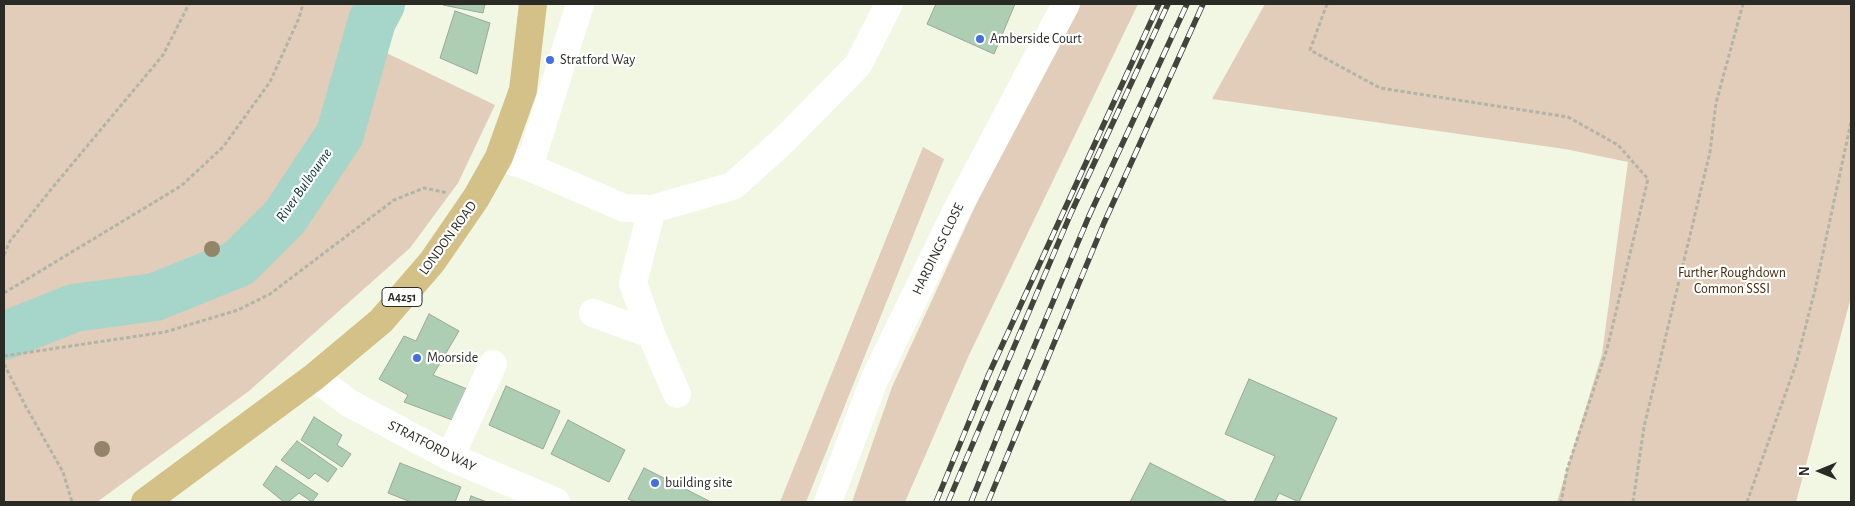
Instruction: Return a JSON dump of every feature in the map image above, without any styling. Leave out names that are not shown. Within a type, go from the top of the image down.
[{"type":"main road","name":"LONDON ROAD","points":[[145,502],[314,377],[381,321],[432,262],[476,198],[499,157],[523,90],[533,4]]},
{"type":"street","points":[[529,167],[580,4]]},
{"type":"street","points":[[499,157],[529,167],[624,208],[652,210],[733,186],[785,139],[858,65],[888,4]]},
{"type":"street","name":"HARDINGS CLOSE","points":[[828,502],[875,378],[957,210],[1066,4]]},
{"type":"street","points":[[652,210],[633,283],[651,334],[677,394]]},
{"type":"street","points":[[593,313],[651,334]]},
{"type":"street","points":[[450,457],[493,364]]},
{"type":"street","name":"STRATFORD WAY","points":[[314,377],[349,403],[450,457],[556,502]]},
{"type":"path","points":[[4,254],[10,241],[41,202],[163,56],[189,4]]},
{"type":"path","points":[[4,293],[181,186],[223,146],[270,82],[299,18],[303,4]]},
{"type":"path","points":[[1327,4],[1310,50],[1380,88],[1568,117],[1618,146],[1648,179],[1607,349],[1567,470],[1560,502]]},
{"type":"path","points":[[1633,502],[1644,427],[1710,152],[1716,103],[1743,4]]},
{"type":"path","points":[[1747,502],[1796,364],[1817,280],[1851,122]]},
{"type":"path","points":[[4,356],[165,332],[238,310],[270,294],[394,200],[424,188],[476,198]]},
{"type":"path","points":[[4,365],[63,472],[72,502]]},
{"type":"green space","points":[[4,4],[361,4],[349,35],[495,105],[458,183],[410,248],[249,391],[97,502],[4,502]]},
{"type":"green space","points":[[1068,4],[1138,4],[969,355],[905,502],[852,502],[892,387]]},
{"type":"green space","name":"Further Roughdown Common SSSI","points":[[1265,4],[1851,4],[1851,297],[1796,502],[1557,502],[1602,354],[1628,162],[1565,149],[1212,99]]},
{"type":"green space","points":[[923,147],[944,159],[806,502],[780,502]]},
{"type":"building","points":[[443,4],[485,4],[483,13]]},
{"type":"building","name":"Amberside Court","points":[[936,4],[1015,4],[994,54],[927,24]]},
{"type":"building","points":[[455,11],[490,23],[477,74],[440,58]]},
{"type":"building","name":"Moorside","points":[[429,314],[459,331],[433,375],[472,391],[455,421],[404,402],[408,395],[379,379],[404,336],[416,341]]},
{"type":"building","points":[[1249,379],[1337,418],[1299,502],[1279,493],[1275,502],[1254,502],[1275,456],[1225,434]]},
{"type":"building","points":[[506,386],[560,411],[543,449],[489,425]]},
{"type":"building","points":[[314,417],[342,435],[337,445],[351,454],[342,467],[301,440]]},
{"type":"building","points":[[568,420],[625,450],[609,482],[551,454]]},
{"type":"building","points":[[297,441],[337,469],[328,482],[315,473],[309,479],[281,460]]},
{"type":"building","points":[[400,463],[461,487],[455,502],[411,502],[388,493]]},
{"type":"building","points":[[1150,463],[1228,502],[1130,502]]},
{"type":"building","points":[[276,466],[318,494],[312,502],[299,493],[288,502],[284,502],[263,485]]},
{"type":"building","name":"building site","points":[[644,468],[711,502],[636,502],[628,499]]},
{"type":"building","points":[[471,496],[487,502],[469,502]]},
{"type":"waterway","name":"River Bulbourne","points":[[4,336],[74,308],[155,297],[239,263],[285,217],[340,134],[372,21],[381,4]]},
{"type":"railway","points":[[936,502],[988,376],[1159,4]]},
{"type":"railway","points":[[948,502],[1071,213],[1168,4]]},
{"type":"railway","points":[[971,502],[1089,216],[1187,4]]},
{"type":"railway","points":[[988,502],[1104,223],[1203,4]]},
{"type":"place","name":"Amberside Court","points":[[980,39]]},
{"type":"place","name":"Stratford Way","points":[[550,60]]},
{"type":"place","name":"Moorside","points":[[417,358]]},
{"type":"place","name":"building site","points":[[655,483]]}]
